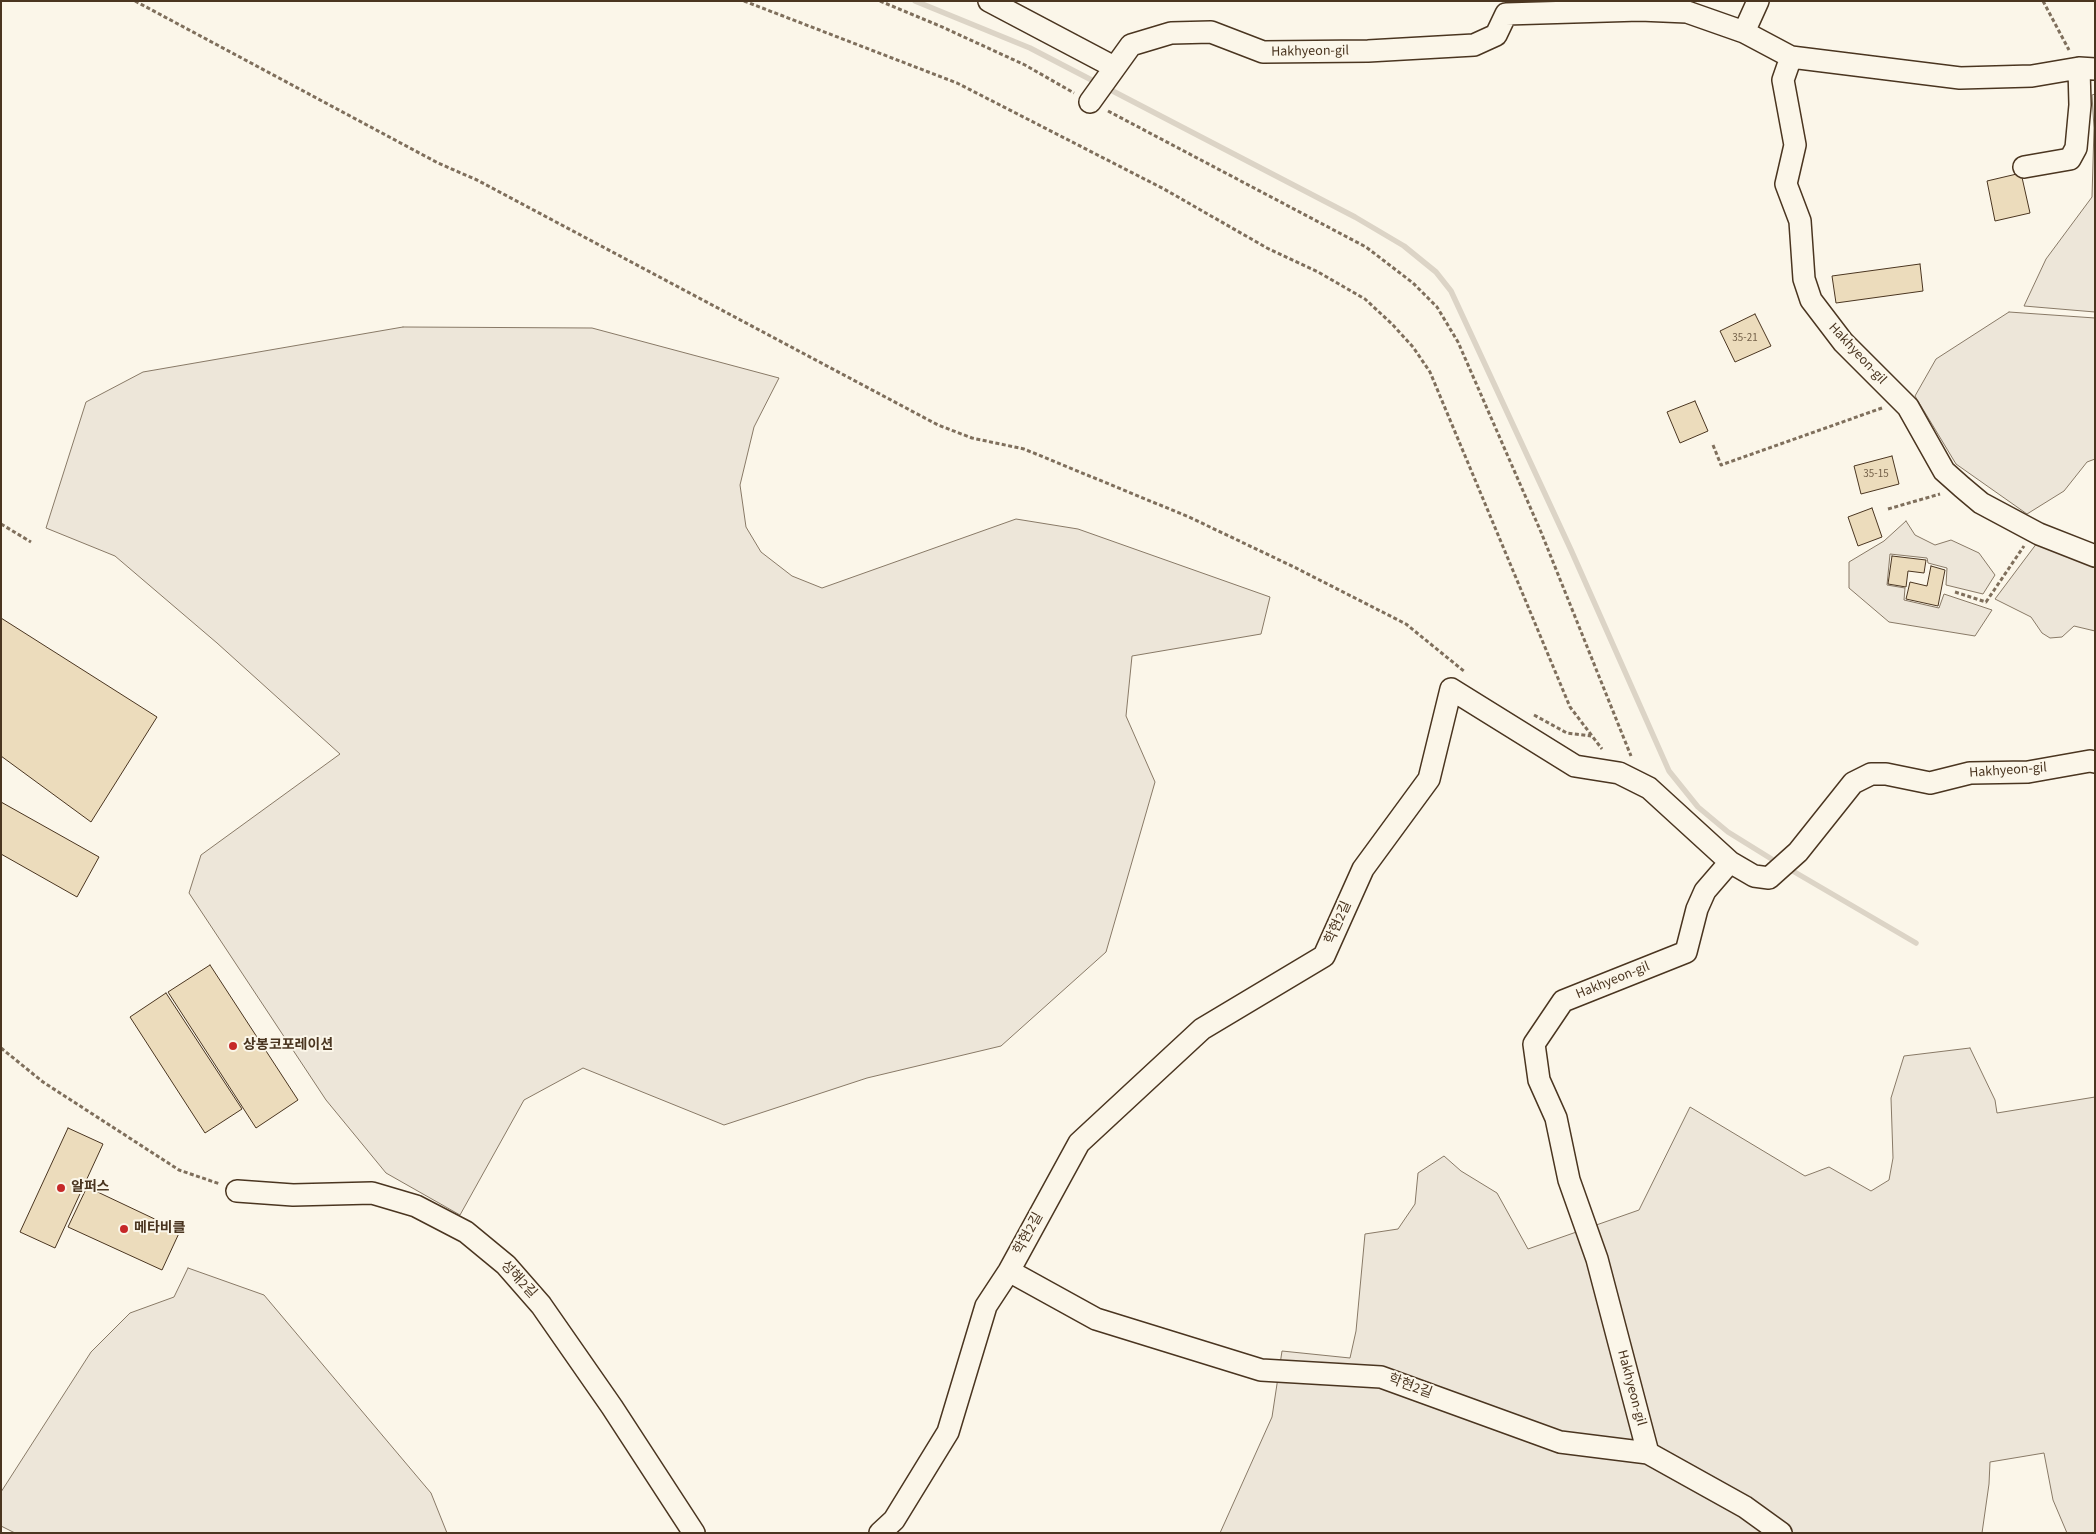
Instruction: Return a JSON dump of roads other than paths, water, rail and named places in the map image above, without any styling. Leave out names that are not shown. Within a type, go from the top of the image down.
[{"type":"street","points":[[989,1],[1114,67]]},
{"type":"street","points":[[1744,32],[1758,1]]},
{"type":"street","name":"Hakhyeon-gil","points":[[1090,102],[1131,45],[1171,33],[1211,32],[1263,52],[1368,51],[1474,45],[1496,35],[1505,8],[1640,5],[1687,12],[1744,32],[1791,57],[1960,78],[2032,76],[2087,69]]},
{"type":"street","name":"Hakhyeon-gil","points":[[1791,57],[1783,80],[1795,145],[1786,184],[1800,221],[1804,279],[1812,300],[1828,324],[1860,360],[1908,407],[1944,470],[1962,488],[1981,503],[2036,532],[2095,556]]},
{"type":"street","points":[[2024,167],[2070,158],[2076,148],[2080,105],[2087,69]]},
{"type":"street","name":"학현2길","points":[[1648,1453],[1560,1442],[1381,1377],[1261,1370],[1096,1319],[1009,1271],[1078,1142],[1202,1029],[1324,956],[1363,869],[1429,779],[1451,689],[1575,766],[1619,773],[1649,788],[1730,862]]},
{"type":"street","name":"Hakhyeon-gil","points":[[1648,1453],[1597,1259],[1569,1180],[1556,1118],[1539,1080],[1534,1044],[1563,1001],[1686,952],[1697,909],[1705,891],[1730,862],[1754,876],[1769,878],[1798,852],[1853,783],[1871,774],[1886,774],[1930,783],[1970,772],[2028,772],[2090,761],[2095,762]]},
{"type":"street","name":"성해2길","points":[[237,1190],[293,1195],[372,1193],[416,1206],[466,1232],[506,1264],[541,1305],[612,1407],[694,1533]]},
{"type":"street","points":[[880,1533],[894,1520],[948,1432],[986,1306],[1009,1271]]},
{"type":"street","points":[[1648,1453],[1745,1507],[1781,1533]]},
{"type":"waterway","points":[[915,1],[1030,48],[1355,217],[1404,246],[1436,272],[1451,291],[1571,550],[1669,771],[1698,807],[1728,832],[1778,863]]},
{"type":"waterway","points":[[1786,867],[1916,943]]},
{"type":"place","name":"상봉코포레이션","points":[[233,1046]]},
{"type":"place","name":"알퍼스","points":[[61,1188]]},
{"type":"place","name":"메타비클","points":[[124,1229]]}]
